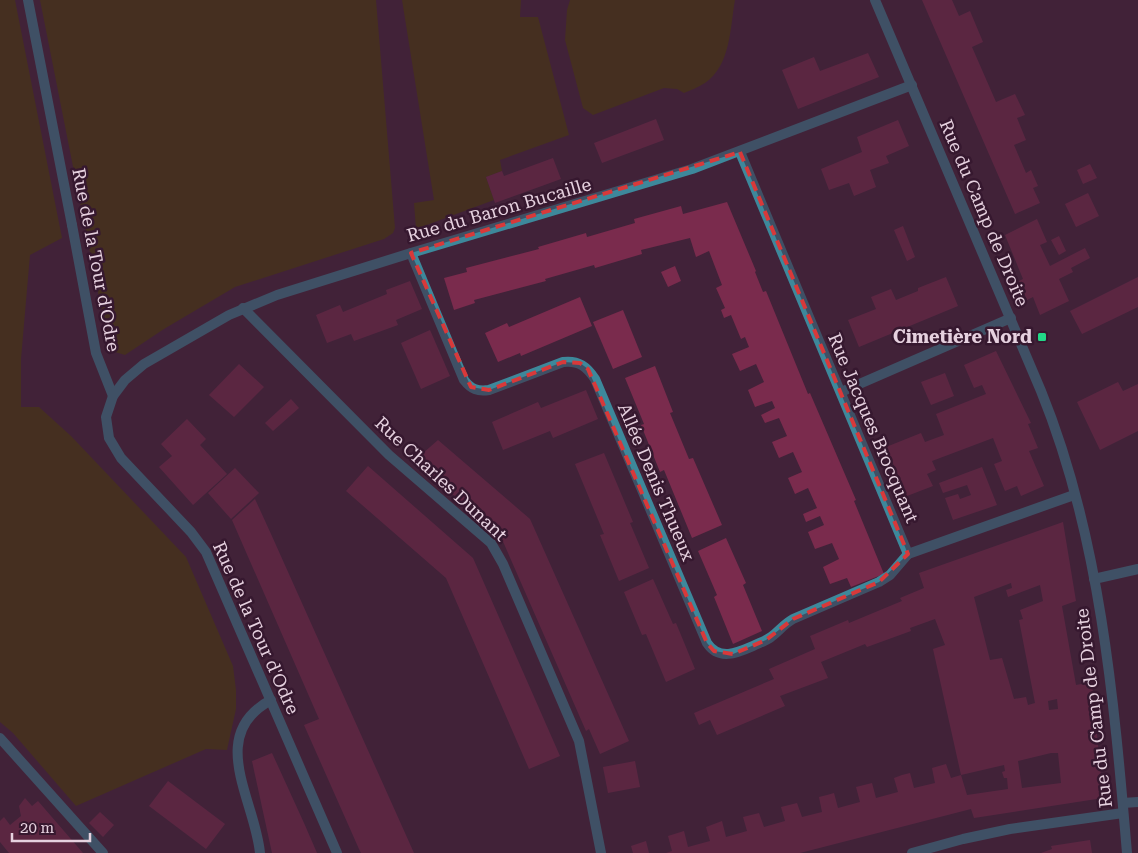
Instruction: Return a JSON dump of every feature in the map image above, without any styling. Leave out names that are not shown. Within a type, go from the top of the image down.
[{"type":"street","name":"Rue de la Tour d'Odre","points":[[28,0],[96,353],[113,396],[108,411],[107,427],[114,448],[191,532],[206,552],[337,853]]},
{"type":"street","name":"Rue du Camp de Droite","points":[[875,0],[1049,410],[1074,495],[1094,579],[1111,685],[1127,853]]},
{"type":"street","name":"Rue du Baron Bucaille","points":[[113,396],[124,380],[144,364],[243,308],[277,295],[411,253],[657,181],[740,152],[912,85]]},
{"type":"street","name":"Rue Jacques Brocquant","points":[[740,152],[908,554]]},
{"type":"street","name":"Allée Denis Thueux","points":[[411,253],[464,380],[471,387],[483,391],[489,390],[563,362],[580,363],[588,369],[595,379],[707,643],[714,651],[733,654],[766,640],[793,619],[879,582],[890,575],[908,554]]},
{"type":"street","name":"Rue Charles Dunant","points":[[243,308],[389,455],[491,543],[577,735],[601,853]]},
{"type":"street","points":[[841,392],[1010,318]]},
{"type":"street","points":[[908,554],[1074,495]]},
{"type":"street","points":[[1094,579],[1138,570]]},
{"type":"street","points":[[260,853],[239,766],[238,740],[240,731],[250,714],[258,706],[271,700]]},
{"type":"street","points":[[0,738],[103,853]]},
{"type":"street","points":[[912,853],[963,839],[1123,808],[1138,802]]},
{"type":"highlighted area","points":[[740,152],[908,554],[879,582],[793,619],[766,640],[733,654],[714,651],[707,643],[588,369],[580,363],[563,362],[489,390],[471,387],[411,253]]},
{"type":"shaded area","points":[[0,0],[15,0],[62,238],[30,255],[21,359],[21,407],[39,407],[71,436],[186,557],[233,666],[236,690],[236,709],[227,750],[206,749],[76,806],[13,733],[0,722]]},
{"type":"shaded area","points":[[40,0],[376,0],[395,228],[393,233],[384,239],[235,287],[164,329],[125,355],[112,351],[105,328]]},
{"type":"shaded area","points":[[402,0],[521,0],[520,17],[538,17],[569,135],[500,160],[502,171],[486,177],[494,200],[416,229],[414,203],[434,200]]},
{"type":"shaded area","points":[[570,0],[735,0],[725,56],[714,75],[705,83],[684,93],[677,89],[664,88],[593,115],[583,108],[565,40],[567,10]]},
{"type":"building","points":[[922,0],[952,0],[959,16],[970,11],[983,42],[972,47],[996,102],[1015,94],[1025,115],[1017,118],[1026,140],[1014,145],[1026,173],[1031,170],[1038,186],[1033,188],[1040,203],[1015,214]]},
{"type":"building","points":[[868,53],[879,77],[798,109],[782,70],[814,57],[820,71]]},
{"type":"building","points":[[656,119],[664,140],[602,163],[594,143]]},
{"type":"building","points":[[898,120],[909,146],[886,156],[889,163],[870,170],[876,187],[854,196],[849,183],[829,190],[821,169],[862,152],[857,137]]},
{"type":"building","points":[[553,158],[561,179],[495,203],[486,177],[502,171],[504,176]]},
{"type":"building","points":[[1090,164],[1097,178],[1083,184],[1077,170]]},
{"type":"building","points":[[1088,193],[1099,216],[1076,227],[1065,204]]},
{"type":"building","points":[[727,202],[763,292],[766,291],[808,394],[810,393],[856,500],[854,501],[884,574],[851,587],[847,578],[830,584],[823,567],[839,559],[832,543],[815,549],[808,532],[824,525],[820,516],[806,522],[803,514],[817,508],[808,488],[795,494],[788,478],[802,472],[793,452],[779,458],[772,442],[787,436],[779,418],[765,423],[761,415],[775,408],[772,401],[755,407],[748,390],[764,382],[756,364],[740,371],[732,354],[749,347],[745,337],[741,339],[731,315],[724,318],[721,310],[725,308],[716,288],[722,285],[709,251],[696,257],[690,238],[641,250],[642,254],[595,268],[594,265],[545,279],[546,281],[474,300],[475,303],[454,310],[444,278],[467,272],[466,268],[539,249],[538,247],[586,233],[587,237],[635,223],[634,219],[681,206],[683,214]]},
{"type":"building","points":[[1037,219],[1047,242],[1040,245],[1050,266],[1085,248],[1090,258],[1071,268],[1073,272],[1059,279],[1069,301],[1040,315],[1033,297],[1027,300],[1019,281],[1023,279],[1005,235]]},
{"type":"building","points":[[903,226],[915,257],[907,261],[894,230]]},
{"type":"building","points":[[1059,236],[1066,251],[1059,255],[1051,240]]},
{"type":"building","points":[[675,266],[681,281],[668,287],[661,272]]},
{"type":"building","points":[[946,277],[958,306],[859,347],[848,320],[876,309],[871,297],[891,289],[896,300],[918,291],[918,288]]},
{"type":"building","points":[[1138,277],[1138,307],[1082,334],[1070,311]]},
{"type":"building","points":[[410,281],[422,309],[396,320],[398,325],[354,341],[351,334],[327,343],[316,315],[340,305],[343,312],[387,294],[386,290]]},
{"type":"building","points":[[580,297],[592,326],[521,356],[520,353],[498,362],[485,333],[507,323],[509,327]]},
{"type":"building","points":[[623,310],[642,357],[613,369],[593,322]]},
{"type":"building","points":[[430,330],[450,376],[421,389],[401,343]]},
{"type":"building","points":[[996,351],[1031,423],[1028,424],[1038,448],[1029,451],[1044,486],[1021,496],[1017,486],[1005,491],[994,464],[1002,461],[993,438],[932,461],[936,470],[927,474],[933,486],[907,496],[886,447],[921,433],[925,442],[944,435],[936,414],[986,394],[982,385],[974,388],[964,365]]},
{"type":"building","points":[[239,364],[264,387],[234,417],[209,395]]},
{"type":"building","points":[[655,366],[673,412],[670,413],[689,459],[693,458],[722,525],[692,538],[664,470],[660,472],[641,425],[644,424],[625,378]]},
{"type":"building","points":[[945,373],[954,396],[931,405],[921,382]]},
{"type":"building","points":[[1118,382],[1123,391],[1138,384],[1138,431],[1100,450],[1077,402]]},
{"type":"building","points":[[586,390],[598,419],[553,438],[550,431],[503,450],[492,422],[538,402],[541,408]]},
{"type":"building","points":[[291,399],[299,408],[273,431],[265,423]]},
{"type":"building","points":[[187,419],[206,439],[200,445],[227,474],[193,505],[159,467],[172,456],[161,444]]},
{"type":"building","points":[[438,440],[530,519],[629,741],[600,754],[589,729],[586,731],[501,537],[414,461]]},
{"type":"building","points":[[604,453],[633,522],[630,523],[649,568],[619,581],[600,535],[604,534],[575,464]]},
{"type":"building","points":[[368,466],[473,558],[560,756],[529,769],[446,578],[346,491]]},
{"type":"building","points":[[982,467],[997,505],[953,520],[945,498],[958,494],[960,499],[971,495],[967,485],[943,493],[939,483]]},
{"type":"building","points":[[235,468],[259,493],[231,519],[208,493]]},
{"type":"building","points":[[255,499],[414,853],[361,853],[359,849],[304,725],[319,719],[232,520]]},
{"type":"building","points":[[1063,522],[1076,601],[1062,606],[1076,685],[1092,682],[1103,798],[974,818],[971,809],[800,853],[666,853],[672,851],[668,836],[684,831],[688,847],[710,841],[706,827],[722,821],[726,837],[747,831],[743,817],[759,813],[764,827],[785,821],[781,807],[797,803],[802,817],[822,812],[819,797],[834,793],[838,808],[860,802],[856,787],[872,783],[876,798],[898,792],[894,778],[902,775],[910,773],[914,788],[935,783],[932,768],[946,764],[951,778],[961,775],[933,649],[945,645],[935,619],[910,628],[911,631],[867,647],[865,644],[821,662],[828,678],[780,696],[785,706],[717,735],[710,720],[699,725],[694,713],[774,679],[769,669],[815,649],[810,636],[848,620],[849,623],[902,601],[900,598],[924,588],[919,573]],"holes":[[[1011,583],[1012,588],[1006,590],[1008,597],[1040,585],[1043,601],[1020,610],[1023,619],[1019,620],[1035,703],[1028,705],[1026,697],[1014,699],[1002,658],[990,660],[974,597]],[[1057,699],[1058,709],[1049,710],[1048,701]],[[1058,753],[1061,783],[1022,788],[1018,761]],[[1004,765],[1005,771],[1002,772],[1004,778],[1007,778],[1008,789],[967,795],[961,775]]]},
{"type":"building","points":[[726,538],[746,583],[743,585],[762,631],[733,644],[714,597],[717,595],[698,551]]},
{"type":"building","points":[[653,579],[673,624],[676,623],[695,669],[666,682],[646,634],[642,635],[624,592]]},
{"type":"building","points":[[272,753],[317,853],[272,853],[252,761]]},
{"type":"building","points":[[635,761],[640,787],[608,793],[603,767]]},
{"type":"building","points":[[168,781],[225,824],[206,849],[149,806]]},
{"type":"building","points":[[25,798],[32,806],[38,801],[83,853],[9,853],[0,842],[0,821],[4,817],[10,825],[21,816],[19,806]]},
{"type":"building","points":[[100,812],[114,825],[103,837],[89,823]]},
{"type":"building","points":[[1090,840],[1092,853],[1041,853],[1052,849],[1051,846]]},
{"type":"building","points":[[646,841],[649,853],[633,853],[631,846]]},
{"type":"place","name":"Cimetière Nord","points":[[1042,337]]}]
